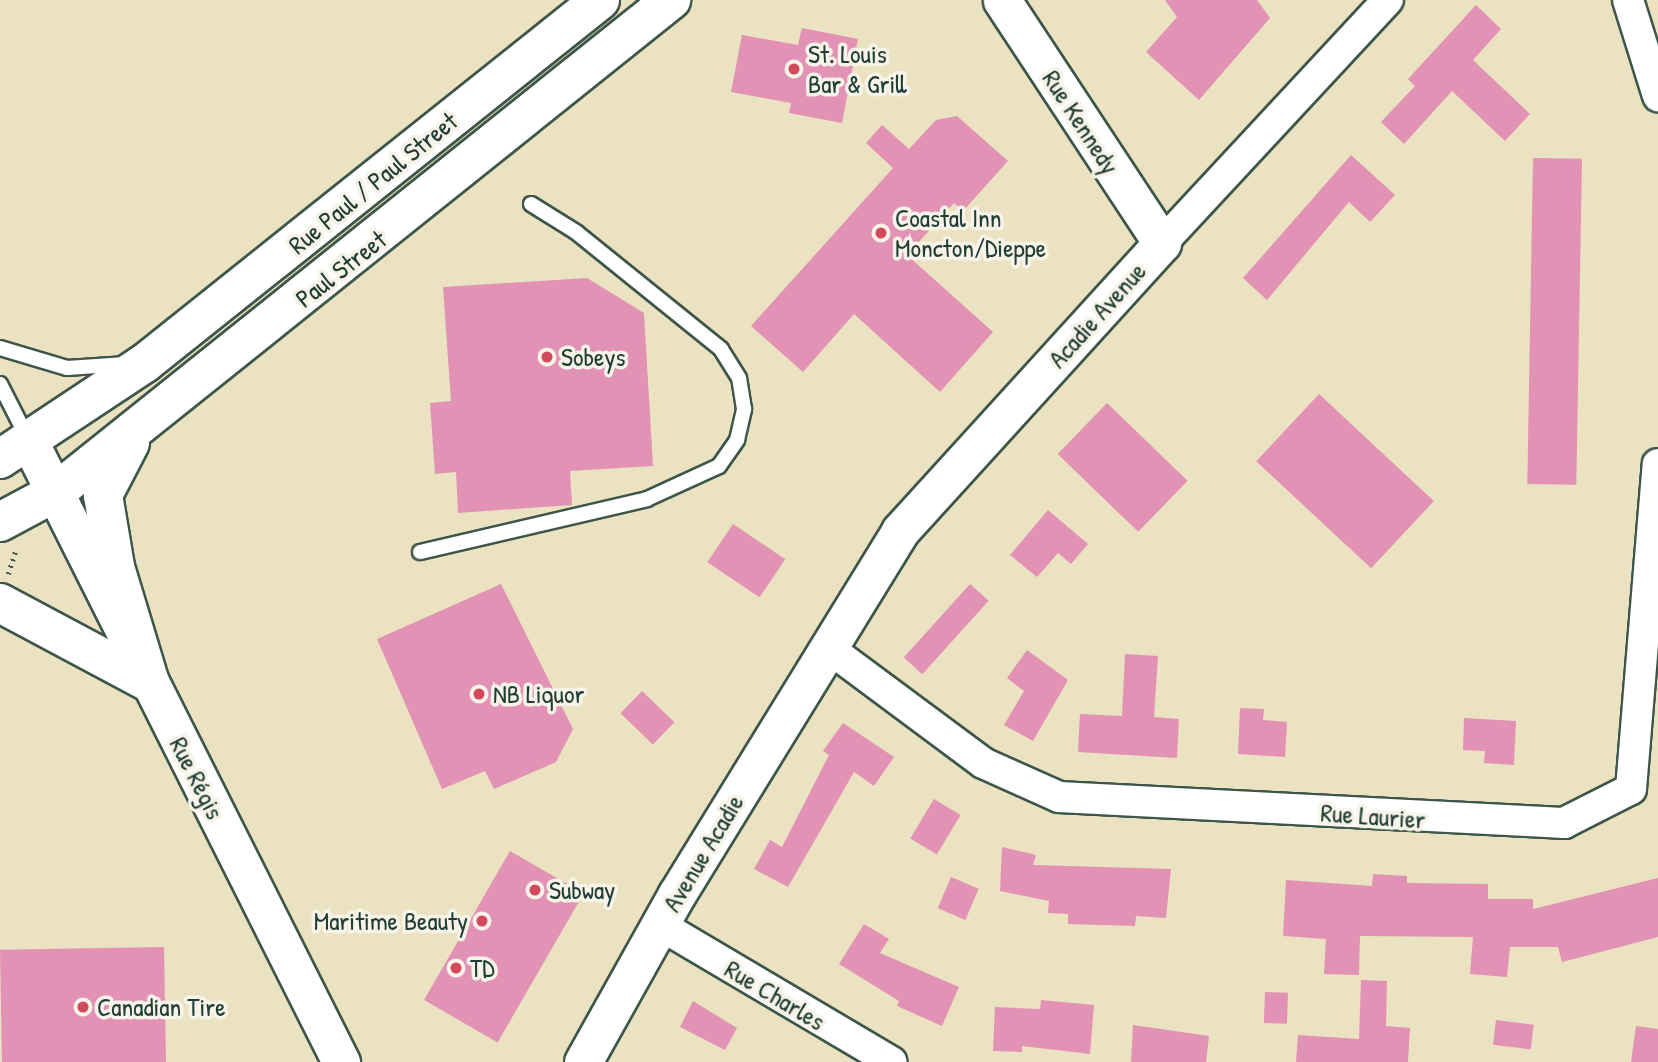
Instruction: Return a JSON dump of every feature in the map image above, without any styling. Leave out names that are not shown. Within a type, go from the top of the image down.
[{"type":"main road","name":"Rue Paul / Paul Street","points":[[145,363],[600,0]]},
{"type":"main road","name":"Paul Street","points":[[9,531],[671,0]]},
{"type":"main road","points":[[15,451],[145,363]]},
{"type":"main road","points":[[149,420],[119,456],[103,495],[115,567],[150,683]]},
{"type":"main road","points":[[2,595],[150,683]]},
{"type":"street","name":"Rue Kennedy","points":[[1002,0],[1162,243]]},
{"type":"street","name":"Acadie Avenue","points":[[827,647],[900,531],[1388,0]]},
{"type":"street","points":[[1628,0],[1658,96]]},
{"type":"street","name":"Rue Régis","points":[[15,451],[56,492],[341,1062]]},
{"type":"street","name":"Rue Laurier","points":[[827,647],[984,763],[1059,797],[1564,823],[1631,789],[1658,464]]},
{"type":"street","name":"Avenue Acadie","points":[[583,1062],[660,925],[827,647]]},
{"type":"street","name":"Rue Charles","points":[[660,925],[892,1062]]},
{"type":"lane","points":[[420,552],[647,499],[719,466],[737,440],[744,409],[739,378],[721,349],[576,232],[531,204]]},
{"type":"lane","points":[[0,348],[66,368],[145,363]]},
{"type":"lane","points":[[0,384],[15,451]]},
{"type":"path","points":[[2,595],[9,531]]},
{"type":"building","points":[[1165,0],[1257,0],[1270,18],[1199,100],[1146,52],[1177,17]]},
{"type":"building","points":[[1476,5],[1501,29],[1473,60],[1530,114],[1505,141],[1452,91],[1404,144],[1381,122],[1415,86],[1408,79]]},
{"type":"building","name":"St. Louis Bar & Grill","points":[[802,28],[858,39],[842,123],[789,113],[791,103],[731,92],[742,35],[798,45]]},
{"type":"building","name":"Coastal Inn Moncton/Dieppe","points":[[957,116],[1008,161],[963,211],[954,203],[907,255],[993,332],[940,392],[854,314],[803,372],[751,326],[893,168],[866,143],[882,125],[909,149],[936,120]]},
{"type":"building","points":[[1351,155],[1395,195],[1370,222],[1349,202],[1267,300],[1243,278]]},
{"type":"building","points":[[1533,158],[1582,159],[1576,485],[1527,484]]},
{"type":"building","name":"Sobeys","points":[[587,278],[644,313],[653,466],[570,471],[572,505],[458,513],[456,472],[435,474],[430,403],[451,401],[443,287]]},
{"type":"building","points":[[1319,394],[1434,501],[1371,568],[1256,461]]},
{"type":"building","points":[[1107,403],[1188,481],[1138,532],[1058,454]]},
{"type":"building","points":[[1048,510],[1088,544],[1071,564],[1058,553],[1037,577],[1010,555]]},
{"type":"building","points":[[733,524],[785,559],[760,597],[707,562]]},
{"type":"building","name":"NB Liquor","points":[[501,584],[573,729],[556,762],[494,789],[485,771],[442,789],[377,639]]},
{"type":"building","points":[[970,584],[989,601],[922,674],[904,658]]},
{"type":"building","points":[[1027,650],[1068,680],[1033,741],[1004,725],[1024,691],[1007,678]]},
{"type":"building","points":[[1125,654],[1158,656],[1154,717],[1179,719],[1177,758],[1078,752],[1080,714],[1122,716]]},
{"type":"building","points":[[642,691],[674,722],[653,745],[620,713]]},
{"type":"building","points":[[1240,708],[1264,709],[1263,720],[1287,722],[1285,757],[1238,754]]},
{"type":"building","points":[[1464,718],[1516,721],[1514,765],[1484,763],[1485,751],[1463,750]]},
{"type":"building","points":[[843,723],[894,757],[874,786],[854,772],[788,887],[754,869],[770,840],[782,847],[829,755],[823,751]]},
{"type":"building","points":[[934,799],[961,815],[937,854],[910,838]]},
{"type":"building","points":[[1002,847],[1036,855],[1033,865],[1171,869],[1166,918],[1136,916],[1135,926],[1068,924],[1068,914],[1048,913],[1049,901],[1000,891]]},
{"type":"building","points":[[510,851],[584,893],[498,1042],[424,1000]]},
{"type":"building","points":[[1373,874],[1407,876],[1407,883],[1488,884],[1488,899],[1533,899],[1533,909],[1658,878],[1658,937],[1562,962],[1558,947],[1510,947],[1507,977],[1470,974],[1473,937],[1360,936],[1359,975],[1324,974],[1326,939],[1283,936],[1286,880],[1372,886]]},
{"type":"building","points":[[951,877],[979,889],[965,920],[938,908]]},
{"type":"building","points":[[864,924],[889,939],[880,953],[959,987],[942,1026],[897,1006],[899,1001],[839,964]]},
{"type":"building","name":"Canadian Tire","points":[[164,947],[166,1062],[2,1062],[0,950]]},
{"type":"building","points":[[1361,980],[1387,981],[1386,1026],[1410,1028],[1408,1062],[1296,1062],[1298,1035],[1359,1039]]},
{"type":"building","points":[[1265,992],[1288,993],[1287,1024],[1264,1023]]},
{"type":"building","points":[[1041,1000],[1094,1005],[1090,1054],[1022,1046],[1022,1052],[993,1051],[995,1007],[1040,1009]]},
{"type":"building","points":[[693,1001],[737,1028],[725,1050],[680,1027]]},
{"type":"building","points":[[1496,1020],[1534,1025],[1531,1049],[1493,1045]]},
{"type":"building","points":[[1133,1025],[1209,1036],[1206,1062],[1131,1062]]},
{"type":"building","points":[[1636,1026],[1658,1029],[1658,1062],[1631,1062]]},
{"type":"place","name":"St. Louis Bar & Grill","points":[[794,69]]},
{"type":"place","name":"Coastal Inn Moncton/Dieppe","points":[[881,233]]},
{"type":"place","name":"Sobeys","points":[[547,357]]},
{"type":"place","name":"NB Liquor","points":[[479,694]]},
{"type":"place","name":"Subway","points":[[535,890]]},
{"type":"place","name":"Maritime Beauty","points":[[482,921]]},
{"type":"place","name":"TD","points":[[456,968]]},
{"type":"place","name":"Canadian Tire","points":[[83,1007]]}]
